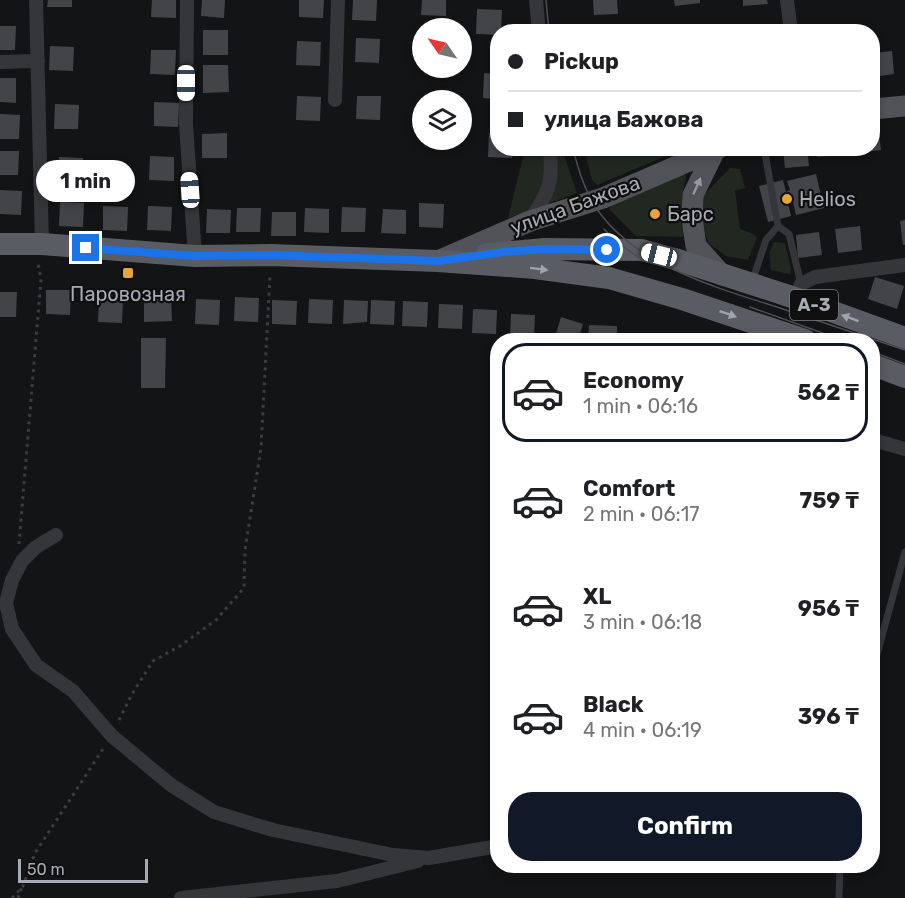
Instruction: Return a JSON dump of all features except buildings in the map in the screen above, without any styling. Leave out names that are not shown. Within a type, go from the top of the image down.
[{"type":"highway","name":"улица Бажова","points":[[0,244],[38,244],[195,256],[271,255],[438,261]]},
{"type":"highway","points":[[438,261],[545,249],[642,250],[722,275]]},
{"type":"highway","points":[[438,261],[535,268],[609,278],[682,299],[784,333]]},
{"type":"highway","name":"А-3","points":[[722,275],[752,284],[798,291],[905,338]]},
{"type":"highway","points":[[880,367],[905,376]]},
{"type":"main road","points":[[880,108],[905,106]]},
{"type":"main road","name":"улица Бажова","points":[[438,261],[530,220],[603,198],[700,156]]},
{"type":"main road","points":[[712,156],[693,195],[692,218],[696,246],[722,275]]},
{"type":"street","points":[[36,0],[38,244]]},
{"type":"street","points":[[187,0],[186,124],[195,256]]},
{"type":"street","points":[[335,100],[338,0]]},
{"type":"street","points":[[536,0],[538,24]]},
{"type":"street","points":[[787,0],[790,24]]},
{"type":"street","points":[[0,62],[38,61]]},
{"type":"street","points":[[530,220],[544,199],[552,175],[551,156]]},
{"type":"street","points":[[798,291],[814,278],[905,265]]},
{"type":"street","points":[[880,442],[905,449]]},
{"type":"street","points":[[56,535],[36,547],[22,561],[12,580],[6,603],[12,629],[36,665],[73,691],[112,736],[171,785],[214,812],[273,830],[393,855],[429,858]]},
{"type":"street","points":[[181,898],[337,881],[429,858],[490,847]]},
{"type":"lane","points":[[765,156],[778,226],[789,234],[798,291]]},
{"type":"lane","points":[[752,284],[766,240],[778,226]]},
{"type":"lane","points":[[880,643],[905,552]]},
{"type":"lane","points":[[838,898],[840,873]]},
{"type":"path","points":[[18,552],[41,279],[38,244]]},
{"type":"path","points":[[18,898],[35,853],[112,736],[132,694],[153,661],[180,646],[216,620],[244,588],[245,550],[261,448],[271,255]]},
{"type":"path","points":[[12,898],[22,886]]},
{"type":"shaded area","points":[[523,156],[564,156],[577,193],[508,218]]},
{"type":"shaded area","points":[[586,156],[666,156],[597,185],[592,180]]},
{"type":"shaded area","points":[[730,168],[740,169],[745,188],[735,191],[740,229],[757,238],[748,260],[726,256],[708,243],[701,218],[703,196]]},
{"type":"shaded area","points":[[683,171],[686,178],[682,195],[686,233],[682,237],[636,236],[609,209],[615,202]]},
{"type":"shaded area","points":[[774,242],[785,243],[790,274],[771,270],[769,253]]},
{"type":"tram line","points":[[546,0],[548,24]]},
{"type":"tram line","points":[[575,156],[583,182],[599,212],[636,248],[658,262],[708,284],[854,333]]},
{"type":"tram line","points":[[604,229],[618,243],[638,257]]},
{"type":"tram line","points":[[750,307],[822,333]]},
{"type":"tram line","points":[[880,342],[905,350]]},
{"type":"tram line","points":[[880,355],[905,364]]},
{"type":"place","name":"Helios","points":[[787,199]]},
{"type":"place","name":"Барс","points":[[655,214]]},
{"type":"place","name":"Паровозная","points":[[128,273]]},
{"type":"route","points":[[86,248],[195,256],[271,255],[438,261],[545,249],[607,250]]}]
